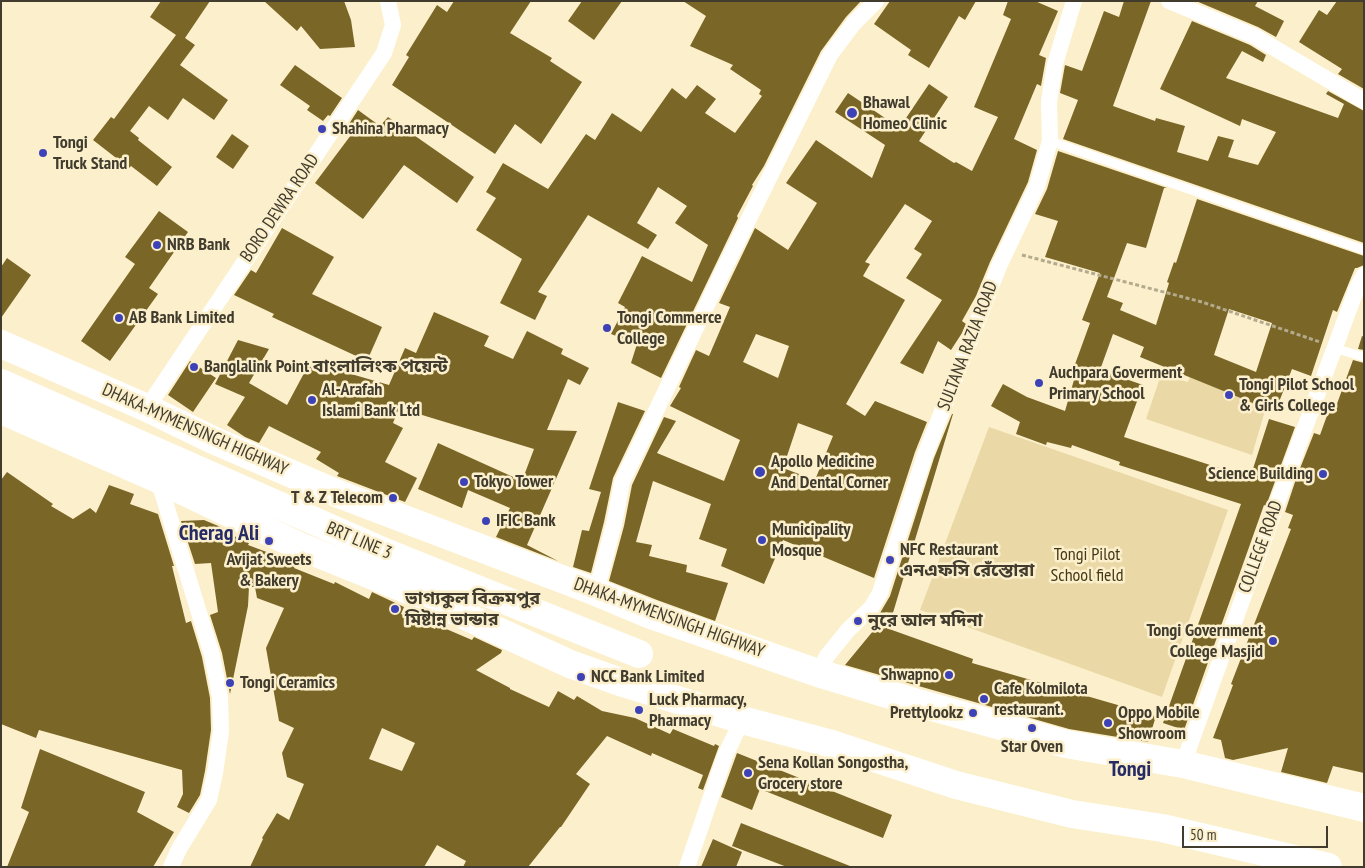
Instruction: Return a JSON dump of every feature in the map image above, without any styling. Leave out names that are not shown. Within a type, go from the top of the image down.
[{"type":"highway","name":"DHAKA-MYMENSINGH HIGHWAY","points":[[1,344],[147,408],[213,440],[336,493],[596,592],[651,615],[818,673],[1066,744],[1183,764],[1364,808]]},
{"type":"highway","name":"BRT LINE 3","points":[[1,382],[387,553],[639,654]]},
{"type":"highway","points":[[1,410],[158,479],[298,546],[413,592],[570,664],[676,701],[832,744],[956,786],[1072,814],[1162,828],[1328,867]]},
{"type":"street","name":"BORO DEWRA ROAD","points":[[147,408],[384,53],[393,25],[388,1]]},
{"type":"street","points":[[596,592],[614,524],[622,482],[727,263],[830,55],[854,23],[876,1]]},
{"type":"street","name":"SULTANA RAZIA ROAD","points":[[818,673],[827,656],[848,630],[871,608],[880,593],[925,455],[1006,251],[1038,186],[1050,141],[1049,101],[1055,64],[1074,1]]},
{"type":"street","points":[[1169,1],[1254,36],[1364,101]]},
{"type":"street","name":"COLLEGE ROAD","points":[[1183,764],[1357,288],[1364,275]]},
{"type":"street","points":[[158,479],[212,655],[220,698],[221,731],[209,800],[179,849],[171,867]]},
{"type":"street","points":[[687,867],[725,756],[742,720]]},
{"type":"lane","points":[[1050,141],[1364,250]]},
{"type":"lane","points":[[1335,348],[1364,357]]},
{"type":"path","points":[[1006,251],[1202,302],[1335,348]]},
{"type":"green space","points":[[1194,365],[1271,390],[1252,455],[1146,419],[1161,375],[1188,382]]},
{"type":"green space","name":"Tongi Pilot School field","points":[[989,427],[1228,510],[1162,697],[920,610]]},
{"type":"building","points":[[161,1],[210,1],[185,38],[195,45],[180,65],[228,100],[214,120],[183,98],[168,120],[149,106],[130,131],[139,138],[138,140],[172,167],[157,186],[131,166],[129,168],[93,140],[111,117],[114,119],[176,35],[150,17]]},
{"type":"building","points":[[264,1],[344,1],[351,20],[355,47],[320,49],[301,26],[297,31]]},
{"type":"building","points":[[454,1],[531,1],[510,33],[552,58],[550,61],[582,82],[541,144],[515,124],[495,154],[392,85],[409,57],[406,55],[437,5],[447,12]]},
{"type":"building","points":[[582,1],[622,1],[594,40],[568,21]]},
{"type":"building","points":[[683,1],[861,1],[846,17],[821,51],[764,166],[752,185],[661,378],[631,363],[637,344],[611,334],[625,307],[618,303],[642,256],[692,282],[708,245],[675,223],[687,206],[658,187],[637,223],[657,235],[648,249],[588,215],[538,292],[547,296],[535,320],[500,303],[522,259],[476,230],[496,198],[486,192],[503,163],[548,189],[586,134],[595,140],[612,113],[641,132],[672,88],[686,99],[697,85],[716,99],[705,113],[735,133],[762,96],[759,94],[761,90],[730,69],[733,65],[690,46],[706,16]]},
{"type":"building","points":[[890,1],[976,1],[965,20],[959,16],[929,68],[908,55],[911,50],[874,24]]},
{"type":"building","points":[[1008,1],[1035,1],[1058,11],[1039,55],[1046,58],[1041,86],[1037,84],[1014,139],[1037,150],[1028,182],[976,296],[962,321],[966,324],[962,333],[951,350],[938,341],[923,374],[900,363],[942,300],[906,278],[922,254],[914,249],[932,221],[905,204],[865,262],[870,264],[863,276],[905,300],[846,404],[865,416],[875,401],[927,422],[915,452],[874,578],[783,540],[764,584],[721,566],[727,549],[699,539],[711,504],[653,481],[636,542],[652,545],[649,556],[687,565],[686,572],[728,583],[715,621],[609,581],[624,526],[632,485],[664,417],[676,421],[657,453],[724,481],[740,440],[670,406],[681,388],[679,387],[696,350],[709,356],[730,307],[719,303],[755,228],[788,250],[817,203],[786,183],[816,140],[872,178],[885,145],[835,112],[848,93],[885,118],[902,124],[929,84],[948,97],[919,141],[954,163],[956,162],[972,171],[998,117],[974,107],[1011,19],[1003,15]],"holes":[[[756,334],[789,346],[778,378],[743,362]],[[798,423],[833,436],[815,480],[783,468]]]},
{"type":"building","points":[[1124,1],[1151,1],[1113,106],[1155,121],[1156,118],[1185,126],[1177,152],[1208,161],[1218,136],[1234,140],[1228,157],[1258,165],[1276,132],[1242,119],[1240,126],[1160,89],[1192,21],[1250,45],[1266,55],[1263,62],[1242,51],[1226,78],[1338,118],[1344,104],[1326,94],[1328,91],[1364,111],[1364,243],[1063,139],[1078,100],[1060,93],[1065,65],[1082,71],[1104,11],[1119,17]]},
{"type":"building","points":[[1196,1],[1258,1],[1255,6],[1284,21],[1276,37],[1258,27]]},
{"type":"building","points":[[1337,1],[1364,1],[1364,89],[1338,74],[1342,69],[1299,42],[1319,10],[1327,15]]},
{"type":"building","points":[[295,65],[342,98],[330,116],[328,115],[323,121],[307,110],[310,106],[280,85]]},
{"type":"building","points":[[358,110],[380,126],[388,117],[474,177],[457,203],[404,165],[363,219],[315,183],[354,131],[347,127]]},
{"type":"building","points":[[232,134],[249,146],[233,169],[216,157]]},
{"type":"building","points":[[1058,151],[1167,188],[1164,188],[1146,248],[1127,243],[1107,297],[1123,303],[1120,310],[1156,325],[1169,283],[1167,282],[1174,262],[1176,263],[1197,199],[1364,256],[1364,265],[1355,268],[1337,312],[1333,310],[1311,376],[1292,369],[1275,412],[1140,357],[1144,347],[1113,334],[1100,370],[1143,385],[1124,437],[1250,478],[1269,419],[1295,427],[1266,506],[1264,505],[1184,730],[1163,723],[1241,504],[1119,465],[1120,462],[1072,445],[1071,448],[1047,442],[1046,445],[1016,434],[1020,422],[991,406],[1003,384],[1027,397],[1065,411],[1074,380],[1070,378],[1090,323],[1082,320],[1100,273],[1045,257],[1058,221],[1035,214],[1047,189]],"holes":[[[1229,309],[1272,323],[1256,372],[1214,355]]]},
{"type":"building","points":[[159,211],[188,232],[149,288],[158,294],[110,361],[81,341],[135,264],[125,257]]},
{"type":"building","points":[[282,228],[334,257],[312,294],[382,327],[367,361],[272,317],[274,314],[234,295],[251,270],[256,273]]},
{"type":"building","points":[[7,258],[31,275],[1,318],[1,267]]},
{"type":"building","points":[[434,312],[489,336],[484,346],[513,359],[527,331],[563,349],[561,354],[589,368],[580,385],[568,379],[547,430],[577,431],[527,545],[558,561],[496,537],[510,508],[468,490],[462,508],[418,489],[438,443],[522,481],[534,449],[399,408],[393,423],[403,428],[385,462],[417,478],[405,502],[337,476],[339,473],[316,459],[321,452],[269,426],[259,443],[245,437],[227,425],[245,397],[215,384],[238,340],[269,349],[249,383],[287,405],[310,362],[389,385],[405,348],[416,353]]},
{"type":"building","points":[[1362,336],[1364,337],[1364,350],[1358,349]]},
{"type":"building","points":[[1353,360],[1364,363],[1364,773],[1333,766],[1327,783],[1281,772],[1288,748],[1233,760],[1225,758],[1221,740],[1213,738],[1233,685],[1231,684],[1291,529],[1288,528],[1293,515],[1285,512],[1297,476],[1314,433],[1320,435],[1329,410],[1334,412]]},
{"type":"building","points":[[190,361],[216,378],[193,412],[168,395]]},
{"type":"building","points":[[618,402],[645,411],[613,478],[591,573],[573,567],[582,530],[589,531],[601,492],[589,489]]},
{"type":"building","points":[[952,414],[892,616],[880,613],[890,596],[934,458]]},
{"type":"building","points":[[7,472],[53,504],[51,506],[73,519],[90,508],[96,513],[109,485],[134,494],[130,504],[158,514],[174,566],[172,566],[186,623],[191,621],[202,657],[210,698],[211,730],[205,771],[200,795],[189,813],[177,807],[183,794],[182,770],[39,730],[36,738],[1,724],[1,480]]},
{"type":"building","points":[[204,520],[235,533],[234,536],[249,543],[248,545],[296,563],[294,568],[334,584],[335,582],[369,599],[372,592],[404,607],[401,614],[435,629],[437,625],[472,640],[474,637],[502,650],[501,653],[476,670],[510,689],[549,707],[558,691],[574,700],[577,696],[602,711],[635,718],[670,734],[673,729],[714,746],[715,744],[719,746],[703,790],[698,788],[703,775],[652,753],[651,756],[607,736],[576,774],[590,784],[561,827],[528,867],[463,867],[466,861],[437,845],[424,867],[250,867],[262,838],[277,813],[289,820],[304,784],[287,777],[282,753],[294,728],[279,721],[266,648],[284,608],[257,598],[255,587],[249,587],[248,606],[230,694],[222,653],[210,615],[218,612],[211,563],[195,564],[181,521]],"holes":[[[382,728],[415,743],[402,771],[369,759]]]},
{"type":"building","points":[[878,625],[973,659],[972,663],[1156,716],[1148,742],[1069,729],[845,665]]},
{"type":"building","points":[[40,749],[145,792],[137,812],[174,832],[153,867],[7,867],[29,812],[21,808]]},
{"type":"building","points":[[737,753],[892,815],[883,838],[760,789],[752,810],[721,797]]},
{"type":"building","points":[[741,823],[850,867],[787,867],[732,846]]},
{"type":"building","points":[[713,839],[742,852],[736,867],[701,867]]},
{"type":"place","name":"Bhawal Homeo Clinic","points":[[852,113]]},
{"type":"place","name":"Shahina Pharmacy","points":[[322,129]]},
{"type":"place","name":"Tongi Truck Stand","points":[[43,153]]},
{"type":"place","name":"NRB Bank","points":[[157,245]]},
{"type":"place","name":"AB Bank Limited","points":[[119,318]]},
{"type":"place","name":"Tongi Commerce College","points":[[607,328]]},
{"type":"place","name":"Banglalink Point বাংলালিংক পয়েন্ট","points":[[194,367]]},
{"type":"place","name":"Auchpara Goverment Primary School","points":[[1039,383]]},
{"type":"place","name":"Tongi Pilot School & Girls College","points":[[1229,395]]},
{"type":"place","name":"Al-Arafah Islami Bank Ltd","points":[[312,400]]},
{"type":"place","name":"Apollo Medicine And Dental Corner","points":[[760,472]]},
{"type":"place","name":"Science Building","points":[[1323,474]]},
{"type":"place","name":"Tokyo Tower","points":[[464,482]]},
{"type":"place","name":"T & Z Telecom","points":[[393,498]]},
{"type":"place","name":"IFIC Bank","points":[[486,521]]},
{"type":"place","name":"Municipality Mosque","points":[[762,540]]},
{"type":"place","name":"Avijat Sweets & Bakery","points":[[269,541]]},
{"type":"place","name":"NFC Restaurant এনএফসি রেঁস্তোরা","points":[[890,560]]},
{"type":"place","name":"ভাগ্যকুল বিক্রমপুর মিষ্টান্ন ভান্ডার","points":[[395,609]]},
{"type":"place","name":"নুরে আল মদিনা","points":[[858,621]]},
{"type":"place","name":"Tongi Government College Masjid","points":[[1273,641]]},
{"type":"place","name":"Shwapno","points":[[949,675]]},
{"type":"place","name":"NCC Bank Limited","points":[[581,677]]},
{"type":"place","name":"Tongi Ceramics","points":[[230,683]]},
{"type":"place","name":"Cafe Kolmilota restaurant.","points":[[984,699]]},
{"type":"place","name":"Luck Pharmacy, Pharmacy","points":[[639,710]]},
{"type":"place","name":"Prettylookz","points":[[973,713]]},
{"type":"place","name":"Oppo Mobile Showroom","points":[[1108,723]]},
{"type":"place","name":"Star Oven","points":[[1032,728]]},
{"type":"place","name":"Sena Kollan Songostha, Grocery store","points":[[748,773]]},
{"type":"district","name":"Cherag Ali","points":[[219,534]]},
{"type":"district","name":"Tongi","points":[[1130,770]]}]
